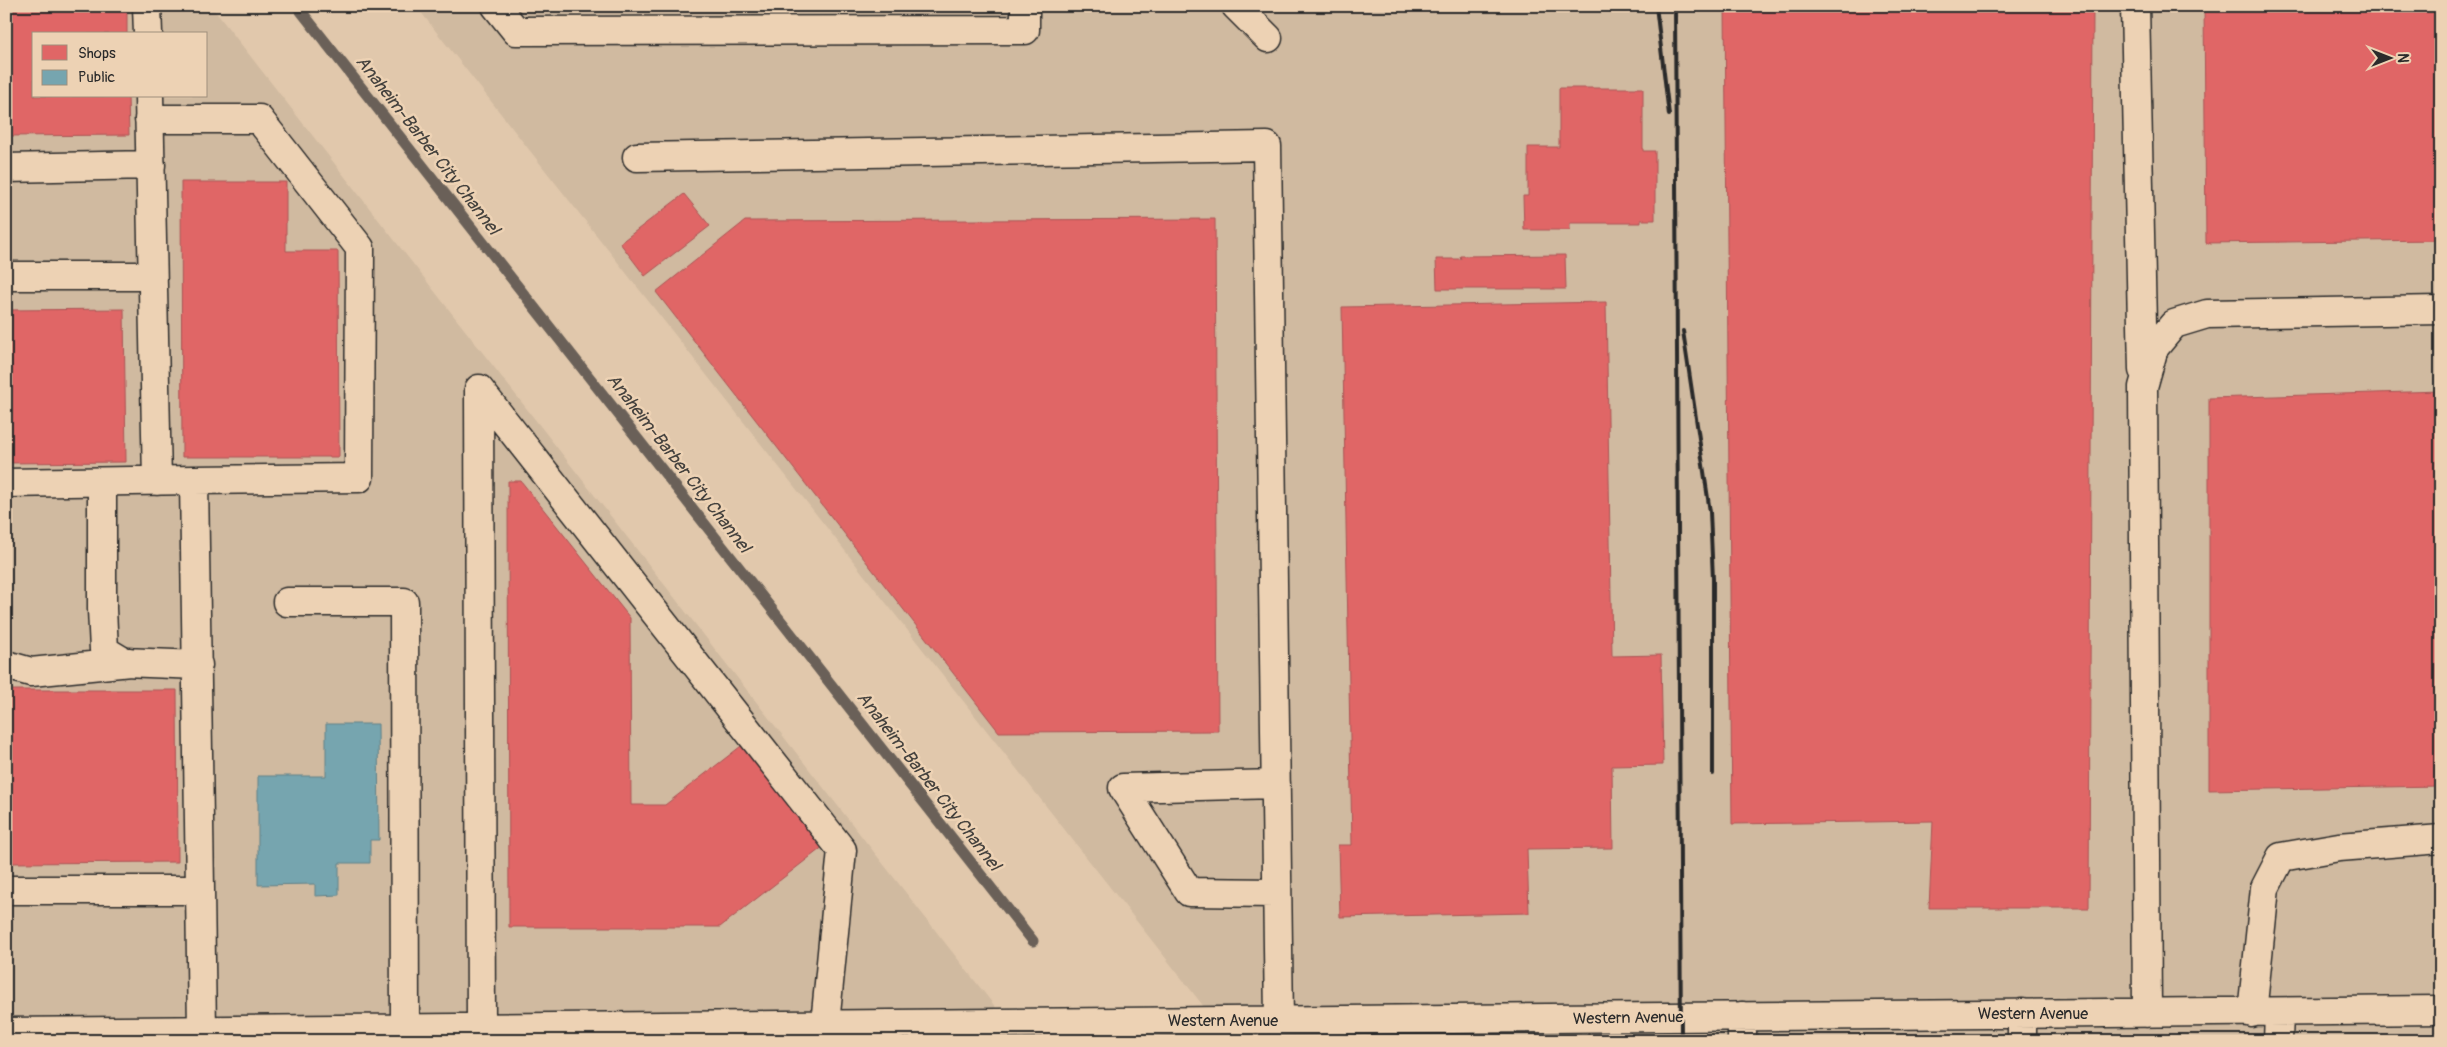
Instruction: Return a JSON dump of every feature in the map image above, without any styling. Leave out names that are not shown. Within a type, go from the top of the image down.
[{"type":"street","points":[[147,6],[148,32]]},
{"type":"street","points":[[496,6],[516,30],[1025,30],[1025,6]]},
{"type":"street","points":[[1236,6],[1268,38]]},
{"type":"street","points":[[2135,6],[2143,387],[2147,1013]]},
{"type":"street","points":[[6,483],[102,482],[359,478],[360,248],[259,119],[149,108],[157,481]]},
{"type":"street","points":[[637,156],[1267,146],[1276,893],[1297,1027]]},
{"type":"street","points":[[6,168],[151,165]]},
{"type":"street","points":[[6,276],[152,276]]},
{"type":"street","points":[[2143,387],[2154,348],[2174,324],[2207,314],[2441,310]]},
{"type":"street","points":[[481,1028],[479,389],[842,850],[825,1024]]},
{"type":"street","points":[[194,480],[202,1030]]},
{"type":"street","points":[[102,482],[102,609],[104,650],[124,662],[198,665]]},
{"type":"street","points":[[287,602],[404,602],[405,1028]]},
{"type":"street","points":[[6,665],[31,672],[130,662]]},
{"type":"street","points":[[1276,784],[1123,788],[1189,892],[1276,893]]},
{"type":"street","points":[[2252,1013],[2265,888],[2281,857],[2339,847],[2441,839]]},
{"type":"street","points":[[6,890],[200,890]]},
{"type":"street","name":"Western Avenue","points":[[6,1032],[119,1036],[202,1030],[346,1035],[405,1028],[481,1028],[730,1033],[825,1024],[984,1032],[1297,1027],[1639,1029],[1742,1028],[2022,1013],[2279,1013],[2441,1010]]},
{"type":"street","points":[[2022,1013],[2022,1041]]},
{"type":"street","points":[[2278,1041],[2279,1013]]},
{"type":"shaded area","points":[[6,6],[211,6],[1022,1041],[6,1041]]},
{"type":"shaded area","points":[[416,6],[2441,6],[2441,1041],[1231,1041]]},
{"type":"building: Shops","points":[[6,6],[127,6],[127,32],[32,32],[32,98],[128,98],[129,135],[6,136]]},
{"type":"building: Shops","points":[[1725,6],[2093,6],[2089,908],[1929,908],[1933,821],[1732,824]]},
{"type":"building: Shops","points":[[2204,6],[2441,6],[2441,240],[2206,243]]},
{"type":"building: Shops","points":[[1559,88],[1643,88],[1643,151],[1655,151],[1655,220],[1641,220],[1641,223],[1570,223],[1570,230],[1524,230],[1523,196],[1528,196],[1528,147],[1559,147]]},
{"type":"building: Shops","points":[[181,182],[286,182],[286,251],[338,251],[339,457],[182,457]]},
{"type":"building: Shops","points":[[684,194],[710,226],[645,276],[620,243]]},
{"type":"building: Shops","points":[[1215,219],[1218,731],[999,732],[656,292],[745,221]]},
{"type":"building: Shops","points":[[1565,255],[1566,289],[1437,289],[1436,259],[1461,259],[1460,256]]},
{"type":"building: Shops","points":[[1606,302],[1612,656],[1661,655],[1663,765],[1612,766],[1613,848],[1527,849],[1529,913],[1340,917],[1338,845],[1352,845],[1342,307]]},
{"type":"building: Shops","points":[[124,309],[126,462],[6,463],[6,310]]},
{"type":"building: Shops","points":[[2441,391],[2441,786],[2209,790],[2209,398]]},
{"type":"building: Shops","points":[[508,481],[521,481],[630,618],[631,805],[665,805],[745,743],[824,846],[720,927],[509,927]]},
{"type":"building: Shops","points":[[8,690],[177,690],[178,862],[9,863]]},
{"type":"building: Public","points":[[326,724],[378,724],[379,840],[370,840],[370,863],[339,863],[339,895],[315,896],[315,884],[258,885],[258,776],[326,776]]},
{"type":"waterway","name":"Anaheim-Barber City Channel","points":[[297,6],[1033,941]]},
{"type":"railway","points":[[1656,6],[1669,115]]},
{"type":"railway","points":[[1675,6],[1681,1041]]},
{"type":"railway","points":[[1683,331],[1710,512],[1713,579],[1713,774]]}]
